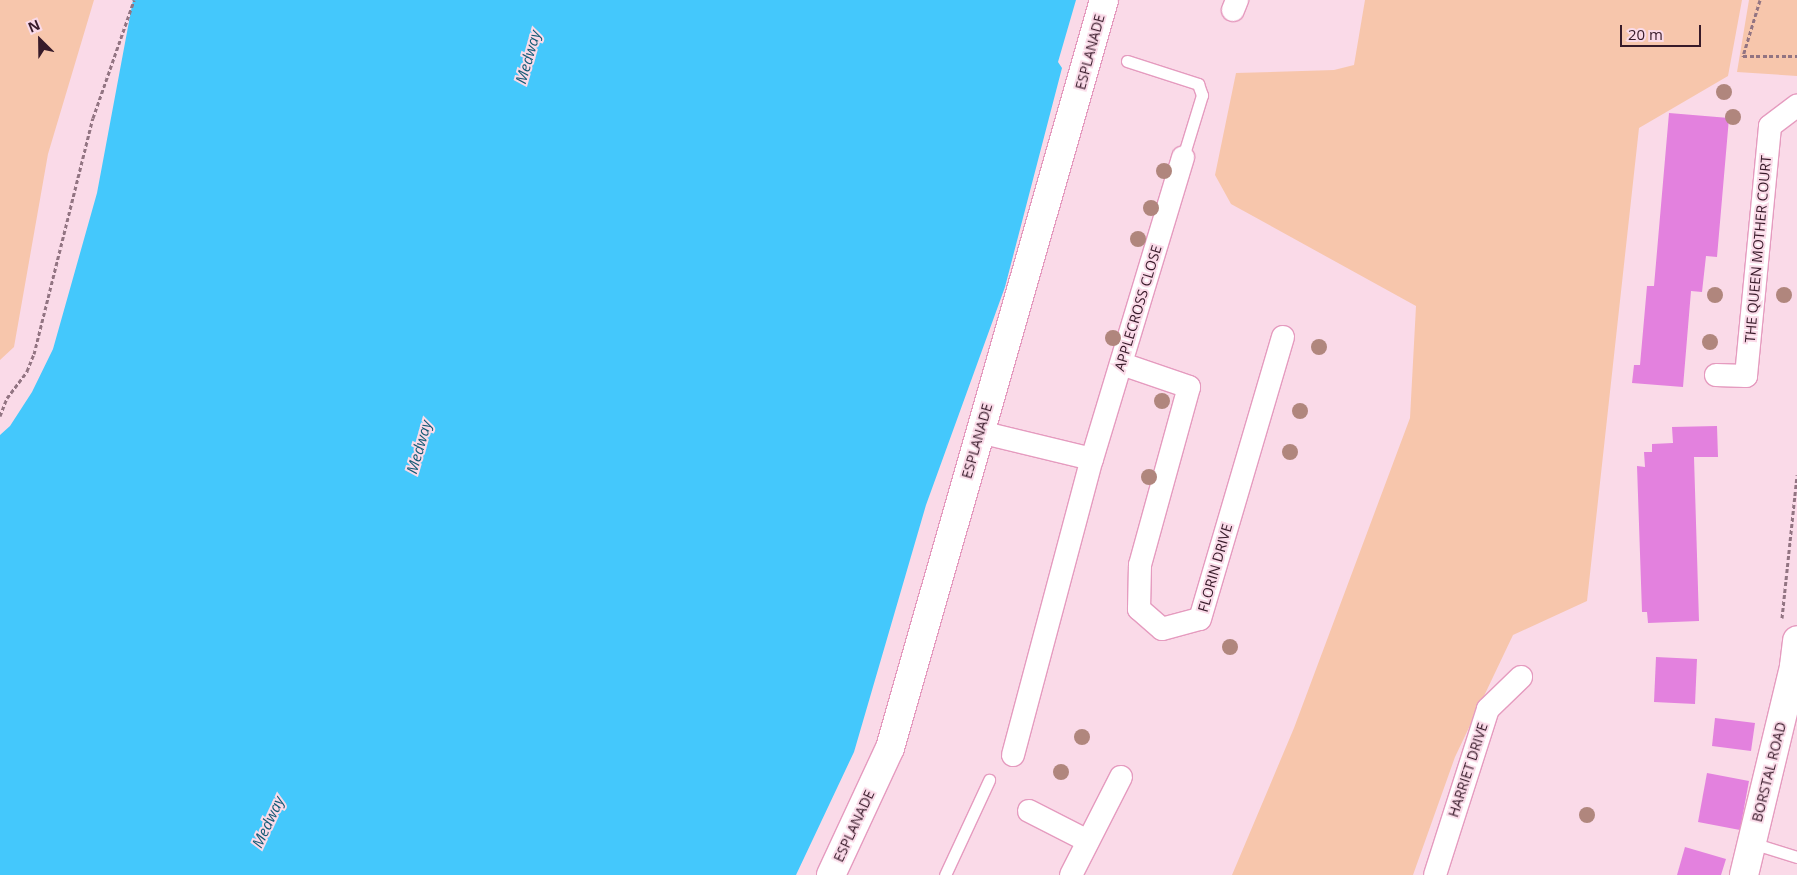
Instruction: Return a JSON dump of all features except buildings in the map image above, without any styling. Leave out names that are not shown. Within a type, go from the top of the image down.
[{"type":"street","name":"ESPLANADE","points":[[832,875],[890,748],[1104,0]]},
{"type":"street","name":"THE QUEEN MOTHER COURT","points":[[1716,375],[1746,376],[1770,126],[1797,106]]},
{"type":"street","name":"APPLECROSS CLOSE","points":[[1013,755],[1092,458],[1122,364],[1183,157]]},
{"type":"street","name":"FLORIN DRIVE","points":[[1122,364],[1189,387],[1140,565],[1139,609],[1162,629],[1200,619],[1283,337]]},
{"type":"street","points":[[980,432],[1092,458]]},
{"type":"street","name":"BORSTAL ROAD","points":[[1744,875],[1794,666],[1797,640]]},
{"type":"street","name":"HARRIET DRIVE","points":[[1435,875],[1488,709],[1521,677]]},
{"type":"street","points":[[1071,875],[1121,777]]},
{"type":"street","points":[[1029,811],[1088,842]]},
{"type":"lane","points":[[1127,61],[1198,84],[1202,95],[1183,157]]},
{"type":"lane","points":[[945,875],[989,780]]},
{"type":"lane","points":[[1752,843],[1797,857]]},
{"type":"path","points":[[0,416],[7,398],[27,371],[34,354],[93,118],[134,0]]},
{"type":"path","points":[[1760,0],[1743,56],[1797,56]]},
{"type":"shaded area","points":[[0,0],[94,0],[48,154],[14,347],[0,360]]},
{"type":"shaded area","points":[[1365,0],[1742,0],[1728,76],[1639,128],[1587,601],[1513,635],[1455,757],[1413,875],[1232,875],[1294,728],[1410,418],[1416,306],[1231,204],[1215,175],[1236,73],[1334,70],[1354,65]]},
{"type":"shaded area","points":[[1749,0],[1797,0],[1797,76],[1737,72]]},
{"type":"water","name":"Medway","points":[[133,0],[1076,0],[1058,62],[1062,68],[1005,287],[926,505],[854,752],[796,875],[0,875],[0,435],[10,426],[32,392],[53,349],[97,193]]}]
